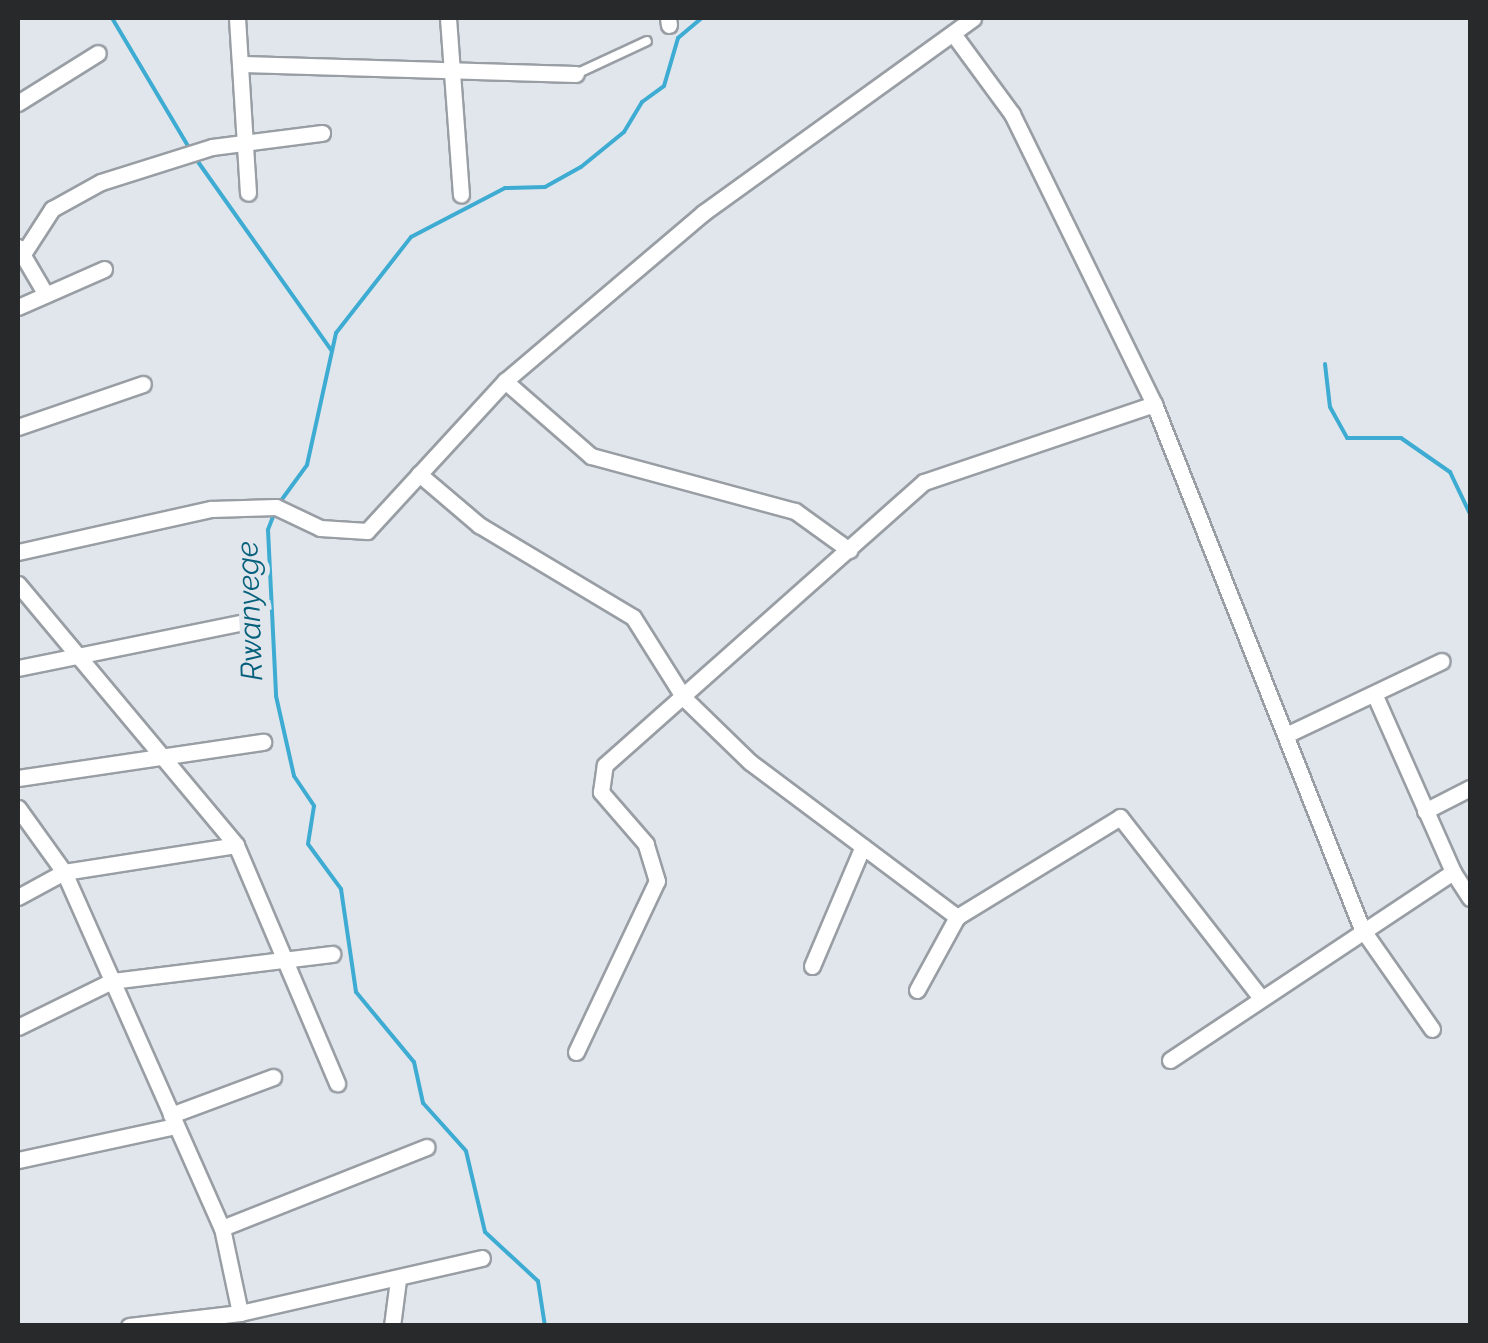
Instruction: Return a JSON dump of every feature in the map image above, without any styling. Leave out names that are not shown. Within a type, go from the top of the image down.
[{"type":"street","points":[[237,18],[248,193]]},
{"type":"street","points":[[448,18],[462,195]]},
{"type":"street","points":[[18,552],[212,509],[276,507],[350,535],[367,531],[506,380],[703,213],[954,36],[973,18]]},
{"type":"street","points":[[954,36],[1012,114],[1154,404],[1288,734],[1362,930],[1432,1030]]},
{"type":"street","points":[[18,103],[98,54]]},
{"type":"street","points":[[242,64],[576,74]]},
{"type":"street","points":[[45,293],[20,250],[52,209],[101,182],[212,147],[322,132]]},
{"type":"street","points":[[18,308],[104,268]]},
{"type":"street","points":[[506,380],[591,456],[795,511],[849,550]]},
{"type":"street","points":[[18,427],[142,384]]},
{"type":"street","points":[[576,1052],[657,882],[646,844],[601,792],[605,765],[924,482],[1154,404]]},
{"type":"street","points":[[419,474],[480,525],[633,617],[684,698],[750,762],[957,917]]},
{"type":"street","points":[[18,584],[236,845],[337,1083]]},
{"type":"street","points":[[18,668],[240,624]]},
{"type":"street","points":[[1288,734],[1376,698],[1442,661]]},
{"type":"street","points":[[1376,698],[1452,872],[1470,898]]},
{"type":"street","points":[[18,778],[164,760],[262,742]]},
{"type":"street","points":[[1425,810],[1470,788]]},
{"type":"street","points":[[18,808],[64,872],[222,1228],[250,1316]]},
{"type":"street","points":[[917,990],[957,917],[1120,817],[1261,998]]},
{"type":"street","points":[[18,898],[64,872],[236,845]]},
{"type":"street","points":[[812,966],[863,846]]},
{"type":"street","points":[[1170,1060],[1452,872]]},
{"type":"street","points":[[18,1027],[112,981],[286,963],[332,954]]},
{"type":"street","points":[[18,1160],[173,1120],[273,1077]]},
{"type":"street","points":[[222,1228],[428,1147]]},
{"type":"street","points":[[129,1326],[250,1316],[482,1258]]},
{"type":"street","points":[[392,1326],[398,1280]]},
{"type":"lane","points":[[576,74],[646,41]]},
{"type":"waterway","points":[[112,18],[191,151]]},
{"type":"waterway","name":"Rwanyege","points":[[280,502],[307,465],[336,333],[411,237],[505,188],[545,187],[581,167],[624,132],[642,102],[664,86],[678,38],[702,18]]},
{"type":"waterway","points":[[196,159],[332,351]]},
{"type":"waterway","points":[[1325,364],[1330,407],[1347,438],[1401,438],[1450,472],[1470,514]]},
{"type":"waterway","name":"Rwanyege","points":[[274,514],[268,530],[276,696],[294,776],[314,806],[308,844],[341,889],[356,992],[414,1062],[423,1103],[466,1151],[485,1232],[538,1281],[545,1326]]}]
